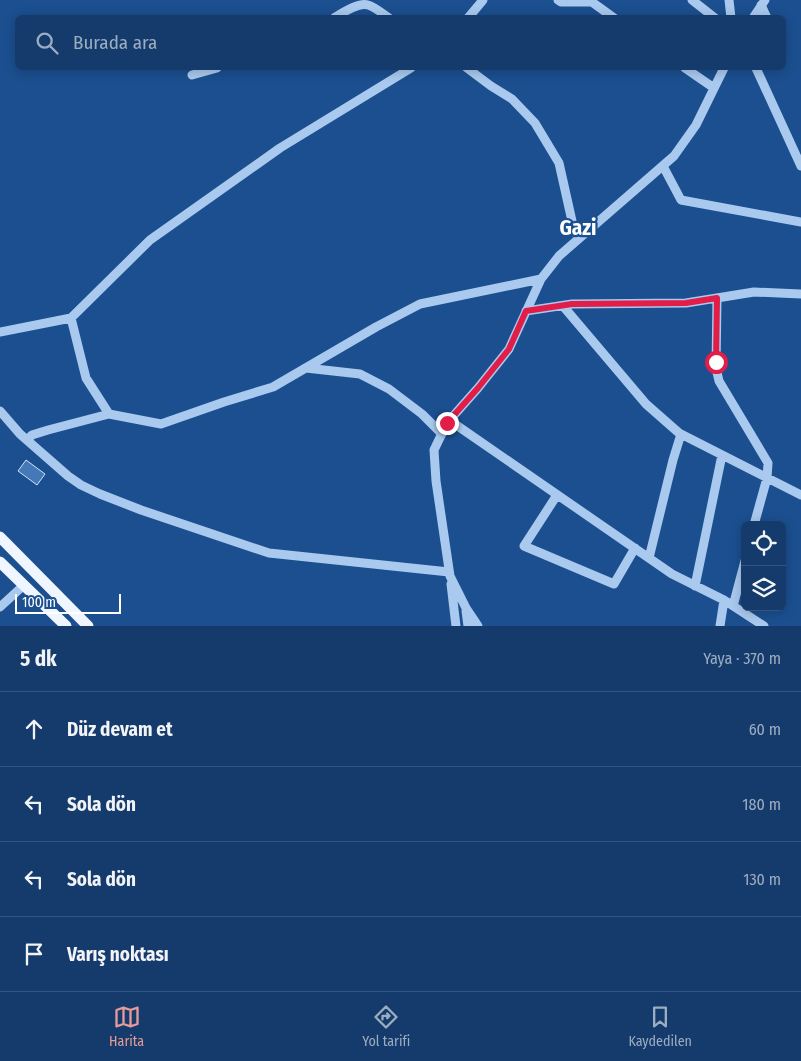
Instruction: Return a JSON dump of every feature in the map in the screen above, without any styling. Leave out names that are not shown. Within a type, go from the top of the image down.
[{"type":"main road","points":[[0,537],[88,626]]},
{"type":"main road","points":[[0,563],[66,626]]},
{"type":"street","points":[[470,15],[483,0]]},
{"type":"street","points":[[558,0],[561,2],[592,2],[610,15]]},
{"type":"street","points":[[692,0],[712,15]]},
{"type":"street","points":[[729,0],[731,15]]},
{"type":"street","points":[[755,15],[763,3]]},
{"type":"street","points":[[339,15],[352,8],[364,5],[368,5],[385,15]]},
{"type":"street","points":[[192,75],[210,70]]},
{"type":"street","points":[[0,332],[71,318],[150,240],[280,148],[408,70]]},
{"type":"street","points":[[470,70],[512,99],[535,123],[560,163],[574,230],[579,238]]},
{"type":"street","points":[[687,70],[714,88]]},
{"type":"street","points":[[456,626],[436,481],[434,450],[449,420],[509,349],[542,279],[559,256],[674,156],[696,125],[723,70]]},
{"type":"street","points":[[757,70],[801,166]]},
{"type":"street","points":[[663,166],[681,200],[801,222]]},
{"type":"street","points":[[27,440],[32,435],[109,414],[161,424],[273,387],[376,327],[420,304],[542,279]]},
{"type":"street","points":[[526,311],[572,304],[686,303],[754,292],[801,294]]},
{"type":"street","points":[[717,298],[717,374],[722,386],[768,463],[767,478],[755,521]]},
{"type":"street","points":[[563,306],[646,404],[681,434],[801,495]]},
{"type":"street","points":[[71,318],[86,378],[109,414]]},
{"type":"street","points":[[306,368],[360,374],[389,388],[422,414],[442,434]]},
{"type":"street","points":[[0,411],[20,434],[68,476],[100,494],[141,510],[269,553],[450,574]]},
{"type":"street","points":[[449,420],[672,574],[724,600],[764,626]]},
{"type":"street","points":[[649,558],[672,460],[681,434]]},
{"type":"street","points":[[696,586],[722,455]]},
{"type":"street","points":[[557,495],[524,546],[614,584],[635,548]]},
{"type":"street","points":[[733,606],[744,566]]},
{"type":"street","points":[[450,574],[466,608],[478,626]]},
{"type":"street","points":[[0,607],[24,585]]},
{"type":"street","points":[[720,626],[724,600]]},
{"type":"street","points":[[466,608],[468,626]]},
{"type":"building","points":[[26,460],[45,474],[37,485],[18,471]]},
{"type":"district","name":"Gazi","points":[[578,228]]},
{"type":"route","points":[[447,423],[509,349],[526,311],[572,304],[686,303],[717,298],[716,362]]}]
